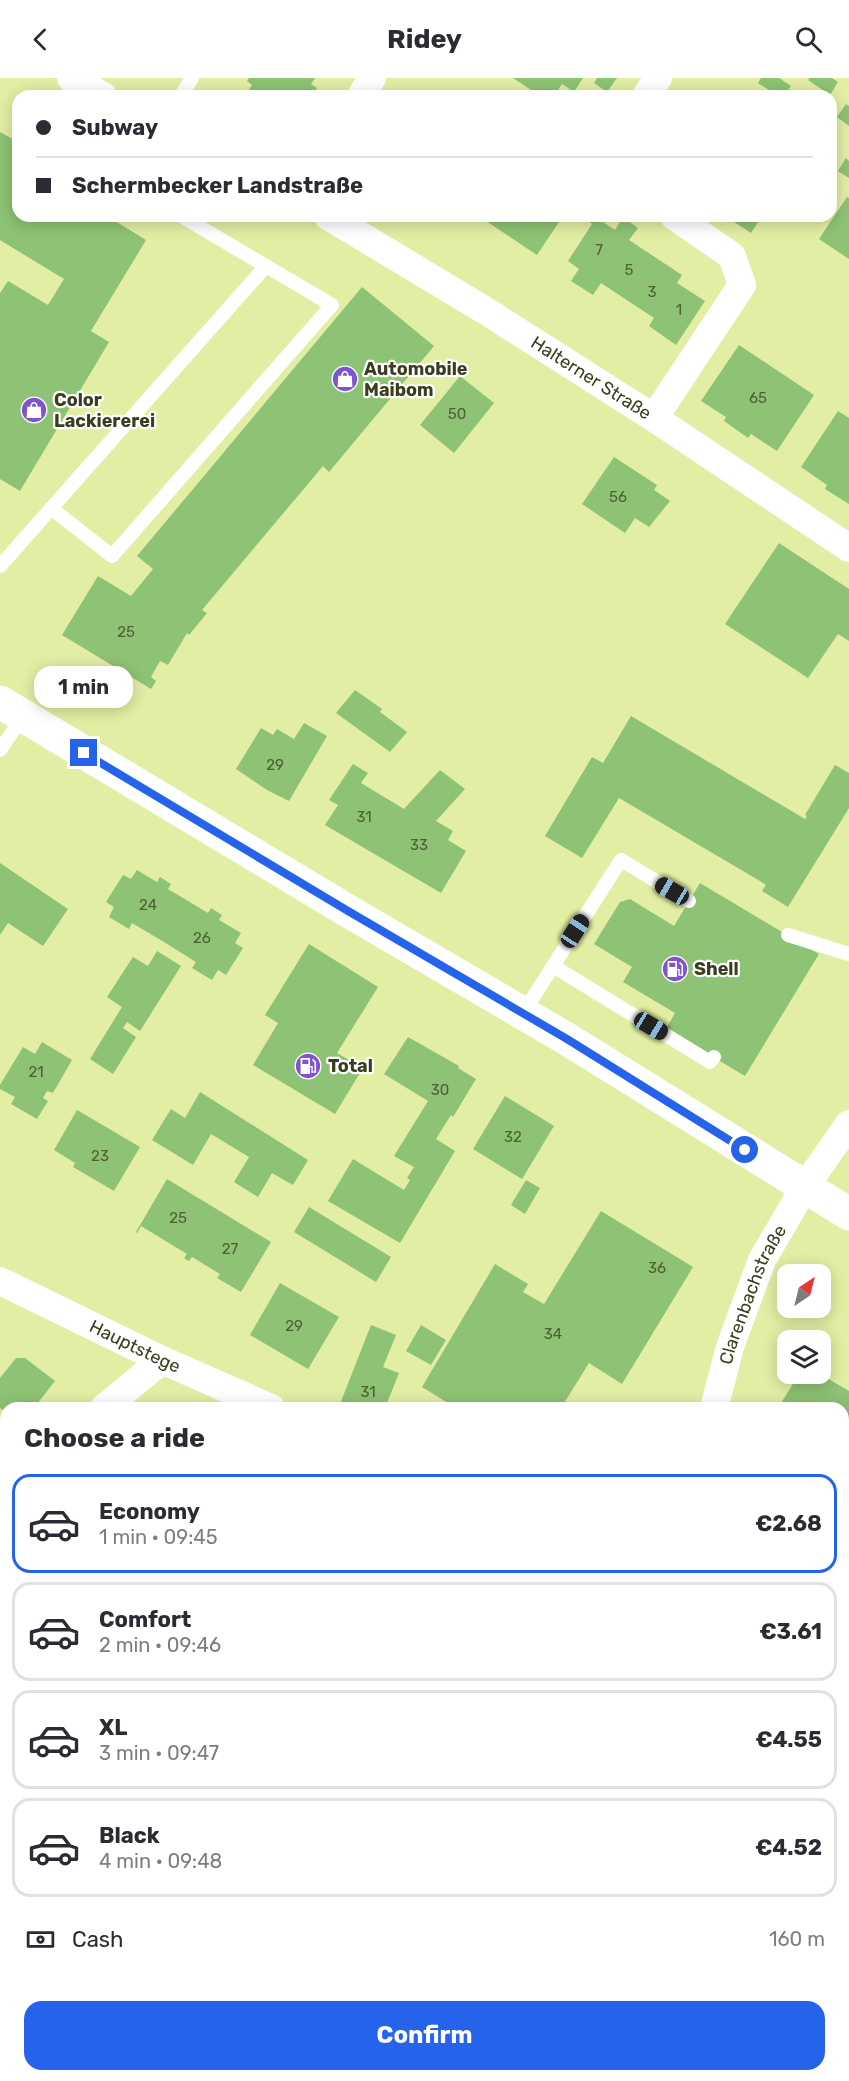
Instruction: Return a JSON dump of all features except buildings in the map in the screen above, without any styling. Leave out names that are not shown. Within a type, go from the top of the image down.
[{"type":"main road","points":[[12,709],[348,911],[587,1051],[849,1214]]},
{"type":"street","points":[[71,78],[92,90]]},
{"type":"street","name":"Halterner Straße","points":[[338,222],[486,311],[654,418],[849,548]]},
{"type":"street","points":[[654,418],[742,285],[732,256],[683,222]]},
{"type":"street","name":"Clarenbachstraße","points":[[716,1402],[730,1347],[762,1260],[804,1188],[849,1124]]},
{"type":"street","name":"Hauptstege","points":[[0,1281],[162,1360],[257,1402]]},
{"type":"street","points":[[111,1402],[162,1360]]},
{"type":"lane","points":[[51,508],[112,556],[332,305],[191,222]]},
{"type":"lane","points":[[0,566],[266,266]]},
{"type":"lane","points":[[0,750],[12,709]]},
{"type":"lane","points":[[523,1013],[621,860],[689,901]]},
{"type":"lane","points":[[788,935],[848,952]]},
{"type":"lane","points":[[553,966],[710,1062],[714,1057]]},
{"type":"place","name":"Automobile Maibom","points":[[345,379]]},
{"type":"place","name":"Color Lackiererei","points":[[34,410]]},
{"type":"place","name":"Shell","points":[[675,969]]},
{"type":"place","name":"Total","points":[[308,1066]]},
{"type":"route","points":[[84,753],[567,1039],[745,1150]]}]
